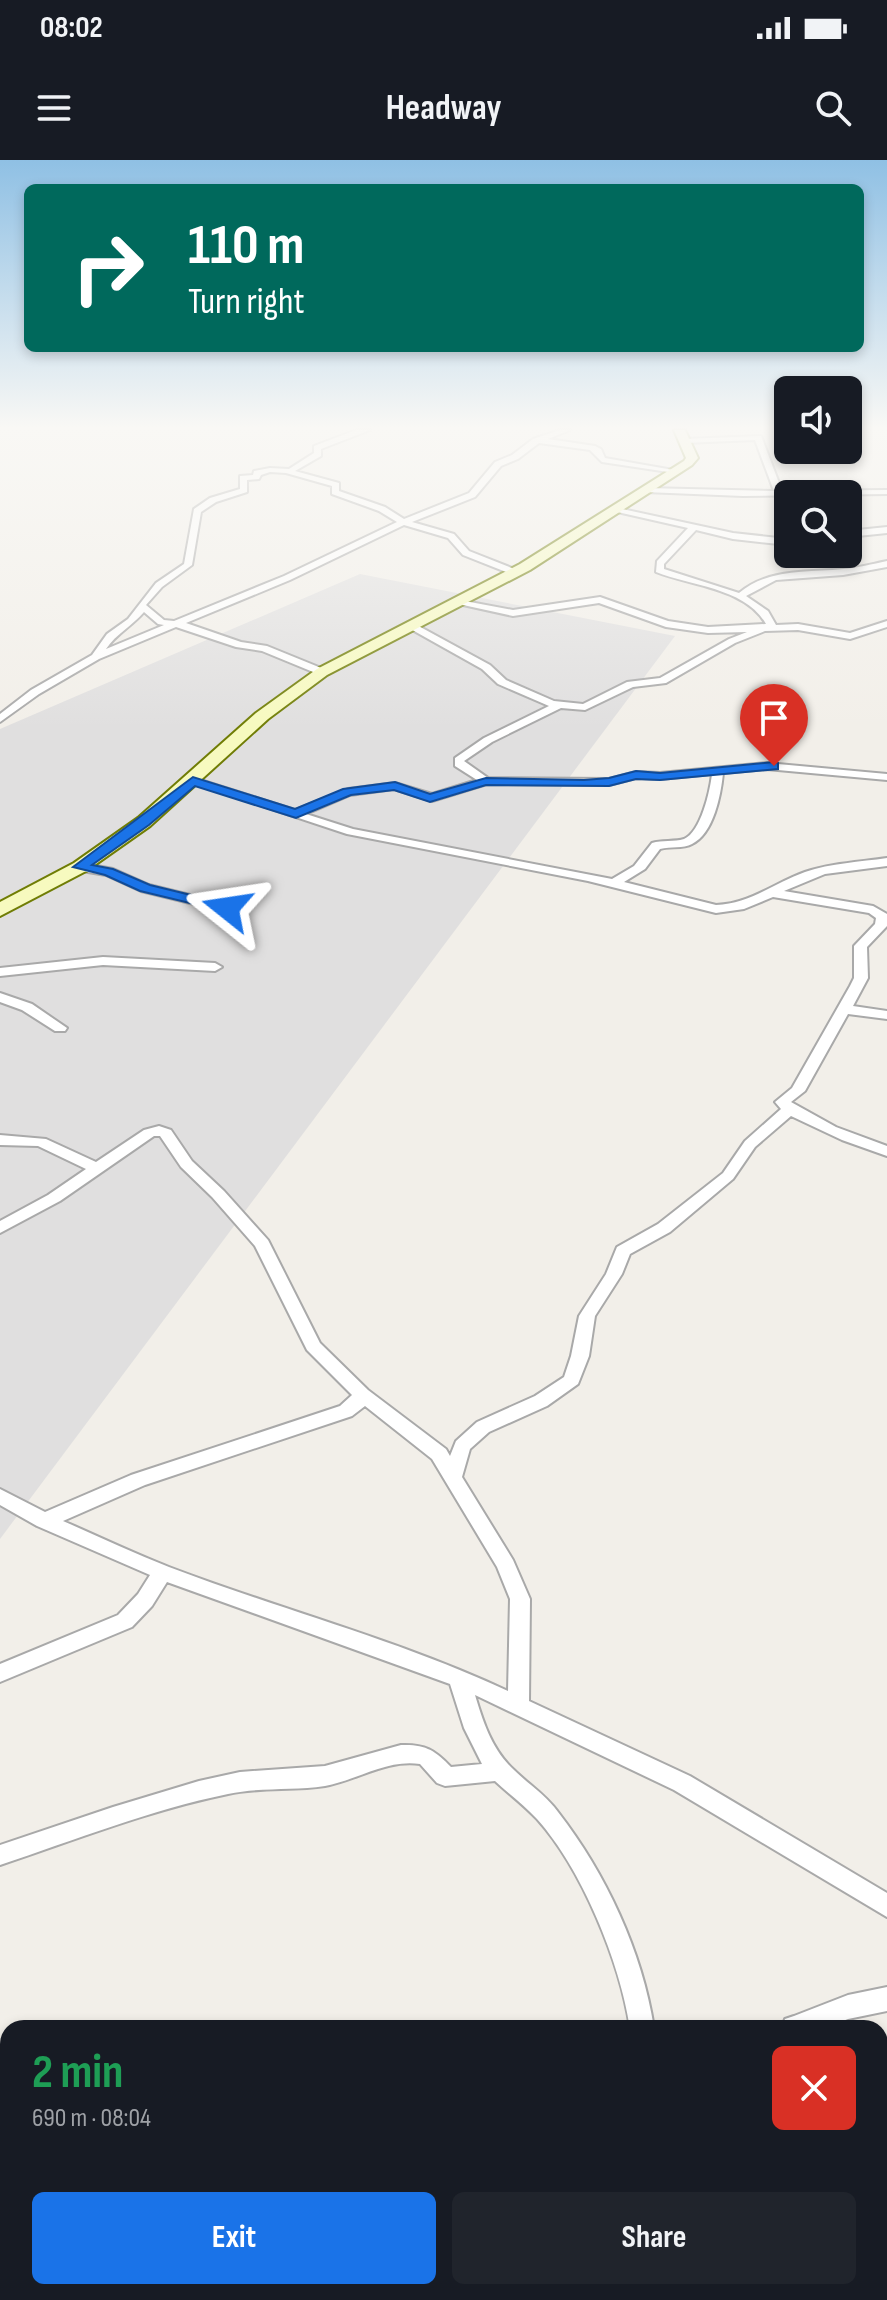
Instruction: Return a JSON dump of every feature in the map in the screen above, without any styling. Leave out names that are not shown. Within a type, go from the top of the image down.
[{"type":"main road","points":[[0,910],[80,867],[144,822],[262,716],[322,672],[514,572],[582,530]]},
{"type":"street","points":[[96,657],[110,636],[131,621],[142,608],[142,601],[153,590],[188,565],[194,530]]},
{"type":"street","points":[[0,719],[35,692],[96,657],[287,578],[387,530]]},
{"type":"street","points":[[430,530],[451,536],[466,553],[514,572]]},
{"type":"street","points":[[410,625],[486,667],[502,682],[555,704],[585,707],[631,684],[662,681],[732,641],[771,623],[739,597],[659,570],[660,563],[691,530]]},
{"type":"street","points":[[706,530],[774,540]]},
{"type":"street","points":[[862,533],[887,530]]},
{"type":"street","points":[[739,597],[756,584],[780,575],[846,571],[887,564]]},
{"type":"street","points":[[457,601],[513,613],[593,599],[692,629],[806,627],[850,636],[887,624]]},
{"type":"street","points":[[142,608],[161,622],[239,645],[264,648],[322,672]]},
{"type":"street","points":[[486,781],[459,764],[459,760],[488,740],[556,708],[555,704]]},
{"type":"street","points":[[296,814],[348,792],[395,786],[430,798],[486,781],[609,782],[636,775],[660,776],[774,766],[887,777]]},
{"type":"street","points":[[852,774],[887,767]]},
{"type":"street","points":[[614,883],[639,868],[656,847],[673,841],[685,843],[695,837],[709,813],[717,790],[718,771]]},
{"type":"street","points":[[193,781],[351,832],[614,883],[716,909],[735,907],[774,893],[807,875],[887,862]]},
{"type":"street","points":[[80,867],[109,872],[145,888],[227,908]]},
{"type":"street","points":[[774,893],[873,910],[883,917],[881,925],[860,946],[861,978],[798,1091],[782,1102],[789,1110],[838,1134],[887,1151]]},
{"type":"street","points":[[0,972],[103,961],[215,967]]},
{"type":"street","points":[[0,997],[27,1007],[60,1028]]},
{"type":"street","points":[[844,1009],[887,1015]]},
{"type":"street","points":[[453,1477],[462,1446],[483,1427],[541,1401],[572,1380],[587,1316],[614,1274],[623,1251],[664,1228],[728,1176],[750,1144],[789,1110]]},
{"type":"street","points":[[0,1228],[54,1198],[149,1133],[159,1130],[166,1133],[186,1164],[262,1244],[310,1341],[362,1394],[439,1454],[506,1565],[520,1599],[518,1706]]},
{"type":"street","points":[[0,1140],[41,1142],[98,1169]]},
{"type":"street","points":[[44,1521],[138,1480],[346,1411],[357,1404],[362,1394]]},
{"type":"street","points":[[0,1496],[44,1521],[162,1572],[459,1678],[682,1783],[887,1906]]},
{"type":"street","points":[[0,1673],[125,1621],[145,1600],[162,1572]]},
{"type":"street","points":[[459,1678],[476,1731],[499,1771],[547,1815],[594,1889],[635,1988],[641,2020]]},
{"type":"street","points":[[0,1855],[142,1807],[244,1781],[323,1776],[370,1761],[410,1754],[426,1756],[445,1776],[499,1771]]},
{"type":"street","points":[[815,2020],[848,2007],[887,1999]]},
{"type":"shaded area","points":[[360,574],[675,636],[0,1539],[0,729]]},
{"type":"route","points":[[227,908],[145,888],[109,872],[80,867],[144,822],[193,781],[296,814],[315,808],[340,794],[395,786],[430,798],[486,781],[505,784],[609,782],[636,775],[660,776],[774,766]]}]
